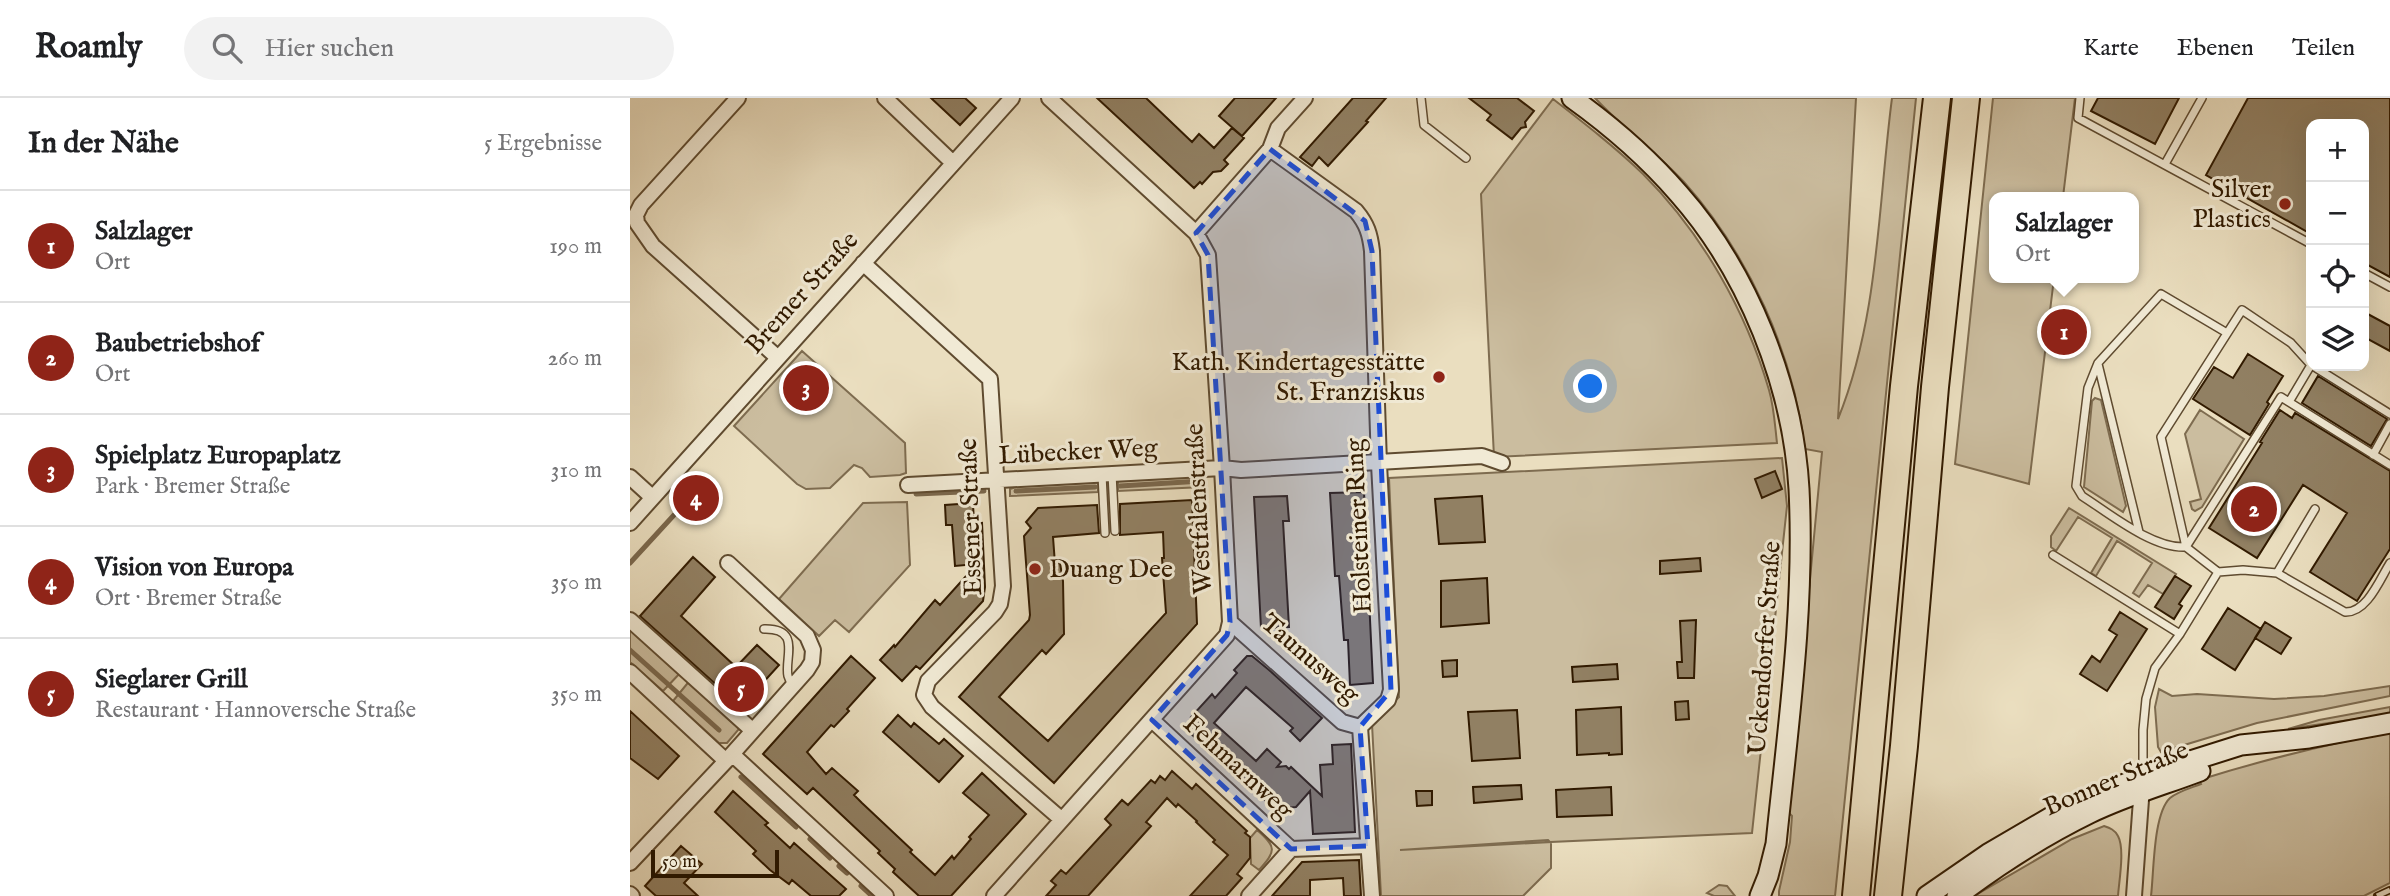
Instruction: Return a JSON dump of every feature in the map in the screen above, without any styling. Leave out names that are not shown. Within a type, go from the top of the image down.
[{"type":"highway","points":[[1856,896],[1903,400],[1937,98]]},
{"type":"highway","points":[[1889,887],[1904,747],[1935,387],[1966,98]]},
{"type":"street","points":[[738,98],[641,205],[636,215],[637,223],[653,246],[777,357]]},
{"type":"street","points":[[884,98],[953,163]]},
{"type":"street","name":"Bremer Straße","points":[[630,523],[1012,98]]},
{"type":"street","name":"Westfalenstraße","points":[[993,896],[1227,635],[1230,622],[1208,255],[1196,233],[1049,98]]},
{"type":"street","points":[[1196,233],[1270,149],[1278,128],[1305,98]]},
{"type":"street","name":"Uckendorfer Straße","points":[[1573,98],[1654,168],[1700,220],[1753,309],[1779,376],[1799,489],[1800,605],[1776,844],[1760,896]]},
{"type":"street","name":"Holsteiner Ring","points":[[1270,149],[1356,211],[1370,232],[1391,690],[1388,699],[1360,727]]},
{"type":"street","name":"Essener Straße","points":[[863,263],[990,379],[1003,586],[1000,604],[928,681],[924,695],[932,707],[1061,819]]},
{"type":"street","name":"Lübecker Weg","points":[[908,485],[1222,468],[1241,470],[1379,464],[1482,456],[1502,463]]},
{"type":"street","points":[[630,477],[652,497]]},
{"type":"street","points":[[630,862],[729,758],[793,687],[811,662],[813,650],[810,640],[728,563]]},
{"type":"street","points":[[630,620],[752,730]]},
{"type":"street","name":"Taunusweg","points":[[1230,622],[1342,722],[1360,727],[1372,896]]},
{"type":"street","points":[[630,672],[886,896]]},
{"type":"street","name":"Fehmarnweg","points":[[1152,720],[1291,849],[1368,846]]},
{"type":"street","name":"Bonner Straße","points":[[1927,896],[1988,854],[2053,816],[2241,745],[2309,738],[2390,723]]},
{"type":"street","points":[[2134,896],[2142,784]]},
{"type":"street","name":"Bonner Straße","points":[[1957,896],[1983,876],[2142,784]]},
{"type":"street","name":"Fehmarnweg","points":[[1249,896],[1291,849]]},
{"type":"lane","points":[[1421,98],[1424,125],[1465,158]]},
{"type":"lane","points":[[2081,98],[2078,118],[2306,241]]},
{"type":"lane","points":[[2165,164],[2202,98]]},
{"type":"lane","points":[[2369,276],[2390,287]]},
{"type":"lane","points":[[2186,547],[2174,548],[2139,532],[2082,496],[2076,486],[2088,388],[2098,363],[2161,294],[2227,333]]},
{"type":"lane","points":[[2306,359],[2291,343],[2242,310],[2227,333],[2161,437],[2186,547],[2218,572],[2243,570],[2277,573],[2345,612],[2360,608],[2390,563]]},
{"type":"lane","points":[[2098,363],[2139,532]]},
{"type":"lane","points":[[2289,402],[2308,371]]},
{"type":"lane","points":[[2322,371],[2390,414]]},
{"type":"lane","points":[[2186,547],[2281,397],[2390,465]]},
{"type":"lane","points":[[2373,455],[2390,424]]},
{"type":"lane","points":[[1107,474],[1115,531]]},
{"type":"lane","points":[[1105,533],[1107,474]]},
{"type":"lane","points":[[2277,573],[2315,509]]},
{"type":"lane","points":[[2053,555],[2180,634]]},
{"type":"lane","name":"Bonner Straße","points":[[2142,784],[2146,699],[2155,668],[2180,634],[2218,572]]},
{"type":"lane","points":[[764,629],[777,631],[788,642],[788,674],[793,687]]},
{"type":"highlighted area","points":[[1270,149],[1365,221],[1372,251],[1391,690],[1360,727],[1368,846],[1291,849],[1152,720],[1227,635],[1230,622],[1208,255],[1196,233]]},
{"type":"shaded area","points":[[1595,98],[1856,98],[1838,419],[1852,381],[1869,301],[1892,98],[1916,98],[1835,896],[1779,896],[1790,842],[1792,816],[1788,812],[1822,452],[1805,449],[1799,413],[1779,341],[1748,273],[1729,241],[1684,182]]},
{"type":"shaded area","points":[[1993,98],[2075,98],[2064,192],[1989,192],[1989,283],[2053,283],[2029,484],[1955,464]]},
{"type":"shaded area","points":[[1553,99],[1643,174],[1703,247],[1735,302],[1759,360],[1771,396],[1777,443],[1494,457],[1481,194]]},
{"type":"shaded area","points":[[802,351],[905,443],[906,473],[870,477],[862,468],[854,465],[830,488],[806,489],[797,484],[734,426]]},
{"type":"shaded area","points":[[2095,398],[2101,400],[2126,506],[2123,512],[2084,487],[2092,401]]},
{"type":"shaded area","points":[[2200,410],[2244,439],[2202,507],[2195,511],[2190,502],[2201,499],[2185,434]]},
{"type":"shaded area","points":[[1782,458],[1787,506],[1752,833],[1551,842],[1551,868],[1523,896],[1381,896],[1372,724],[1399,697],[1389,478]],"holes":[[[1548,840],[1550,842],[1400,850]]]},
{"type":"shaded area","points":[[1203,476],[1203,487],[1118,491],[1118,481]]},
{"type":"shaded area","points":[[1098,482],[1098,492],[1010,496],[1010,489],[1019,486]]},
{"type":"shaded area","points":[[907,502],[910,565],[849,632],[835,620],[819,636],[779,599],[863,503]]},
{"type":"shaded area","points":[[2069,508],[2176,574],[2163,594],[2148,585],[2139,597],[2133,593],[2152,563],[2117,541],[2096,576],[2091,573],[2112,538],[2078,517],[2056,551],[2051,547],[2051,536]]},
{"type":"shaded area","points":[[630,627],[682,671],[663,691],[630,662]]},
{"type":"shaded area","points":[[691,679],[739,725],[739,729],[727,743],[719,743],[673,701]]},
{"type":"shaded area","points":[[2390,686],[2390,696],[2257,723],[2161,752],[2158,747],[2155,707],[2159,689],[2172,696],[2197,694],[2274,699],[2324,696]]},
{"type":"shaded area","points":[[2390,707],[2390,714],[2288,729],[2319,720]]},
{"type":"shaded area","points":[[2390,732],[2390,883],[2364,896],[2151,896],[2157,830],[2164,806],[2170,798],[2201,784],[2199,780],[2294,753]]},
{"type":"shaded area","points":[[2104,826],[2115,832],[2120,842],[2118,896],[1974,896],[2072,839]]},
{"type":"shaded area","points":[[1257,830],[1272,849],[1269,858],[1259,870],[1251,864],[1250,838]]},
{"type":"shaded area","points":[[1719,885],[1727,886],[1735,896],[1714,896],[1707,893]]},
{"type":"building","points":[[931,98],[965,98],[976,108],[960,125]]},
{"type":"building","points":[[1097,98],[1146,98],[1192,142],[1199,134],[1214,148],[1232,128],[1244,138],[1224,160],[1228,164],[1221,171],[1213,172],[1194,188]]},
{"type":"building","points":[[1235,98],[1276,98],[1242,136],[1219,116]]},
{"type":"building","points":[[1353,98],[1386,98],[1328,166],[1319,157],[1312,166],[1300,157]]},
{"type":"building","points":[[1469,98],[1517,98],[1534,111],[1525,122],[1526,127],[1521,128],[1512,139],[1487,120],[1491,115]]},
{"type":"building","points":[[2098,98],[2179,98],[2155,144],[2091,111]]},
{"type":"building","name":"Silver Plastics","points":[[2248,98],[2390,98],[2390,277],[2369,266],[2369,119],[2306,119],[2306,231],[2206,175]]},
{"type":"building","points":[[2369,315],[2390,326],[2390,351],[2369,340]]},
{"type":"building","points":[[2248,354],[2283,376],[2250,435],[2193,399],[2214,367],[2233,378]]},
{"type":"building","points":[[2318,376],[2387,419],[2371,446],[2302,403]]},
{"type":"building","points":[[2280,410],[2292,418],[2295,413],[2390,471],[2390,549],[2357,601],[2310,572],[2347,513],[2303,485],[2257,558],[2209,528]]},
{"type":"building","points":[[1775,471],[1782,489],[1762,498],[1755,479]]},
{"type":"building","points":[[1364,492],[1373,683],[1350,685],[1348,640],[1344,640],[1339,576],[1335,576],[1330,493]]},
{"type":"building","points":[[1287,496],[1289,521],[1283,521],[1289,627],[1261,628],[1254,497]]},
{"type":"building","points":[[1482,496],[1485,542],[1439,544],[1435,499]]},
{"type":"building","points":[[1192,500],[1197,624],[1054,783],[959,697],[1029,620],[1024,536],[1031,528],[1026,522],[1038,508],[1097,505],[1099,533],[1053,537],[1055,564],[1060,563],[1063,581],[1064,634],[1046,654],[1042,650],[999,697],[1048,741],[1166,613],[1163,532],[1120,535],[1120,504]]},
{"type":"building","points":[[973,503],[974,524],[982,523],[985,587],[983,601],[920,669],[916,666],[902,681],[880,660],[894,645],[895,647],[935,600],[940,605],[977,564],[955,566],[952,525],[946,525],[945,505]]},
{"type":"building","points":[[693,557],[715,577],[681,616],[736,667],[757,645],[779,665],[741,707],[640,616]]},
{"type":"building","points":[[1700,558],[1701,571],[1660,574],[1660,561]]},
{"type":"building","points":[[2175,576],[2191,586],[2179,604],[2182,606],[2174,619],[2155,607]]},
{"type":"building","points":[[1487,578],[1489,623],[1441,627],[1441,581]]},
{"type":"building","points":[[2228,608],[2261,629],[2235,670],[2202,649]]},
{"type":"building","points":[[2120,612],[2147,629],[2107,691],[2080,674],[2092,656],[2100,662],[2117,635],[2109,630]]},
{"type":"building","points":[[1696,620],[1694,678],[1678,678],[1677,662],[1682,662],[1680,621]]},
{"type":"building","points":[[2265,622],[2291,638],[2281,654],[2255,638]]},
{"type":"building","points":[[851,656],[875,678],[847,709],[849,711],[834,727],[831,725],[807,752],[826,774],[832,768],[858,791],[854,795],[935,875],[952,856],[954,859],[989,815],[963,793],[982,773],[1026,814],[951,896],[919,896],[893,872],[895,869],[878,853],[880,851],[813,788],[807,794],[763,754]]},
{"type":"building","points":[[1247,656],[1252,656],[1269,670],[1322,718],[1300,741],[1290,731],[1293,728],[1246,687],[1214,723],[1256,761],[1267,749],[1281,762],[1277,767],[1291,767],[1322,796],[1320,765],[1333,764],[1332,745],[1351,744],[1355,832],[1313,834],[1310,791],[1296,807],[1275,809],[1190,733],[1199,723],[1191,717],[1212,694],[1215,698],[1237,673],[1234,670]]},
{"type":"building","points":[[1457,660],[1457,676],[1443,677],[1442,661]]},
{"type":"building","points":[[1617,664],[1618,679],[1573,682],[1572,667]]},
{"type":"building","points":[[1688,701],[1689,719],[1676,720],[1675,702]]},
{"type":"building","points":[[1621,707],[1622,754],[1577,755],[1576,710]]},
{"type":"building","points":[[1517,710],[1520,758],[1472,761],[1468,712]]},
{"type":"building","points":[[630,711],[679,756],[658,779],[630,758]]},
{"type":"building","points":[[898,715],[911,727],[914,723],[939,744],[944,739],[963,756],[939,782],[883,732]]},
{"type":"building","points":[[1172,771],[1192,789],[1196,784],[1247,831],[1245,833],[1250,837],[1250,858],[1237,874],[1242,878],[1226,896],[1190,896],[1228,855],[1213,842],[1215,840],[1197,821],[1167,798],[1146,822],[1151,826],[1088,896],[1046,896],[1056,885],[1051,881],[1061,870],[1066,874],[1111,825],[1105,819],[1122,800],[1128,805],[1151,780],[1155,783],[1160,776],[1165,780]]},
{"type":"building","points":[[1521,785],[1522,799],[1474,803],[1473,787]]},
{"type":"building","points":[[1611,787],[1612,815],[1557,817],[1556,790]]},
{"type":"building","points":[[733,791],[768,823],[765,825],[790,848],[794,843],[846,889],[839,896],[811,896],[792,880],[789,884],[770,870],[753,854],[756,851],[715,812]]},
{"type":"building","points":[[1416,791],[1432,791],[1432,805],[1417,806]]},
{"type":"building","points":[[681,846],[702,864],[684,883],[698,896],[656,896],[645,886]]},
{"type":"building","points":[[1359,860],[1361,896],[1344,896],[1343,878],[1310,880],[1310,896],[1272,896],[1302,862]]},
{"type":"waterway","points":[[1120,486],[1202,481]]},
{"type":"waterway","points":[[1016,491],[1095,487]]},
{"type":"waterway","points":[[916,494],[984,491]]},
{"type":"waterway","points":[[630,563],[674,515]]},
{"type":"waterway","points":[[630,650],[719,730]]},
{"type":"waterway","points":[[741,777],[796,827]]},
{"type":"waterway","points":[[810,839],[830,858]]},
{"type":"waterway","points":[[839,866],[847,873]]},
{"type":"waterway","points":[[861,886],[872,896]]},
{"type":"railway","points":[[2377,896],[2390,890]]},
{"type":"place","name":"Silver Plastics","points":[[2285,204]]},
{"type":"place","name":"Salzlager","points":[[2064,332]]},
{"type":"place","name":"Kath. Kindertagesstätte St. Franziskus","points":[[1439,377]]},
{"type":"place","name":"Spielplatz Europaplatz","points":[[806,388]]},
{"type":"place","name":"Vision von Europa","points":[[696,498]]},
{"type":"place","name":"Baubetriebshof","points":[[2254,509]]},
{"type":"place","name":"Duang Dee","points":[[1035,569]]},
{"type":"place","name":"Sieglarer Grill","points":[[741,689]]}]
